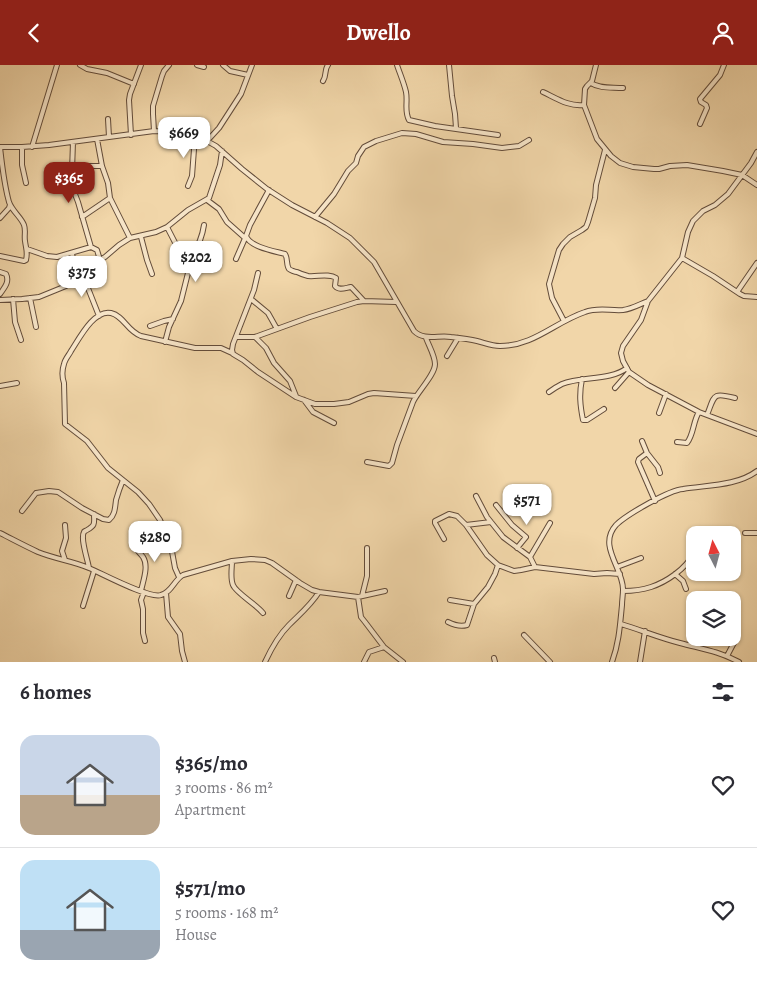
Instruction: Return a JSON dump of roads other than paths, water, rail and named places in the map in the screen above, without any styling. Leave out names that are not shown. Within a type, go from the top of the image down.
[{"type":"street","points":[[32,147],[57,65]]},
{"type":"street","points":[[80,65],[134,84]]},
{"type":"street","points":[[92,65],[94,70]]},
{"type":"street","points":[[131,135],[129,101],[141,65]]},
{"type":"street","points":[[154,131],[153,106],[162,75],[169,65]]},
{"type":"street","points":[[197,65],[204,67]]},
{"type":"street","points":[[223,65],[230,71],[248,75]]},
{"type":"street","points":[[207,141],[231,111],[241,93],[252,65]]},
{"type":"street","points":[[323,81],[328,65]]},
{"type":"street","points":[[397,65],[406,90],[406,114],[409,120],[435,126],[498,135]]},
{"type":"street","points":[[449,65],[456,128]]},
{"type":"street","points":[[596,65],[593,79],[586,89],[584,105],[594,133],[605,150],[620,163],[633,167],[659,169],[687,165],[742,175],[757,185]]},
{"type":"street","points":[[700,124],[707,108],[700,99],[720,75],[724,65]]},
{"type":"street","points":[[591,83],[604,87],[623,88]]},
{"type":"street","points":[[543,92],[560,101],[579,106],[584,105]]},
{"type":"street","points":[[108,119],[109,137]]},
{"type":"street","points":[[0,256],[24,261],[27,258],[24,224],[10,205],[0,147],[32,147],[154,131],[175,132],[195,136],[207,141],[269,190],[292,205],[342,231],[367,254],[414,331],[426,338],[448,337],[500,346],[517,345],[532,340],[564,321],[586,311],[604,309],[623,310],[648,301]]},
{"type":"street","points":[[315,217],[334,194],[348,171],[356,163],[364,147],[376,141],[402,133],[416,134],[443,142],[502,148],[519,146],[529,140]]},
{"type":"street","points":[[188,186],[192,176],[195,136]]},
{"type":"street","points":[[97,139],[110,198],[130,239]]},
{"type":"street","points":[[73,142],[73,189],[91,247]]},
{"type":"street","points":[[22,147],[22,165],[26,183]]},
{"type":"street","points":[[564,321],[552,299],[549,284],[563,244],[586,227],[595,198],[596,185],[605,150]]},
{"type":"street","points":[[0,300],[38,297],[62,288],[109,254],[115,247],[130,239],[167,227],[188,211],[210,198],[220,165],[222,151]]},
{"type":"street","points":[[757,152],[728,194],[693,221],[682,258],[648,301],[641,320],[622,346],[621,353],[628,370],[648,385],[699,412],[757,435]]},
{"type":"street","points":[[72,167],[102,166]]},
{"type":"street","points":[[0,192],[6,188]]},
{"type":"street","points":[[236,259],[250,225],[269,190]]},
{"type":"street","points":[[82,217],[110,198]]},
{"type":"street","points":[[207,200],[219,209],[227,222],[247,240],[253,244],[285,254],[289,269],[305,275],[334,276],[337,288],[351,287],[364,301]]},
{"type":"street","points":[[0,218],[10,205]]},
{"type":"street","points":[[186,265],[194,255],[204,225]]},
{"type":"street","points":[[165,342],[181,301],[188,273],[186,265],[167,227]]},
{"type":"street","points":[[141,237],[146,260],[152,274]]},
{"type":"street","points":[[27,249],[52,257],[62,256],[91,247],[97,250],[100,260]]},
{"type":"street","points":[[72,253],[99,316]]},
{"type":"street","points":[[682,258],[736,292],[744,296],[757,297]]},
{"type":"street","points":[[736,292],[757,263]]},
{"type":"street","points":[[0,272],[6,275],[8,282],[0,294]]},
{"type":"street","points":[[232,353],[233,344],[251,299],[258,273]]},
{"type":"street","points":[[30,298],[36,327]]},
{"type":"street","points":[[13,299],[15,322],[21,340]]},
{"type":"street","points":[[251,299],[268,313],[277,329]]},
{"type":"street","points":[[236,337],[255,337],[347,304],[364,301],[396,302]]},
{"type":"street","points":[[179,577],[171,546],[160,521],[149,504],[138,492],[108,468],[88,441],[67,427],[64,421],[62,378],[64,363],[79,337],[94,319],[105,313],[110,313],[118,316],[135,334],[195,348],[221,348],[232,353],[296,397],[318,405],[349,402],[374,393],[416,396]]},
{"type":"street","points":[[150,326],[173,319]]},
{"type":"street","points":[[255,337],[266,348],[274,363],[290,381],[296,397]]},
{"type":"street","points":[[367,462],[391,465],[396,445],[416,396],[434,370],[434,361],[426,338]]},
{"type":"street","points":[[447,356],[458,338]]},
{"type":"street","points":[[549,392],[562,384],[628,370]]},
{"type":"street","points":[[615,388],[628,370]]},
{"type":"street","points":[[582,379],[579,398],[583,420],[587,420],[604,409]]},
{"type":"street","points":[[0,387],[17,383]]},
{"type":"street","points":[[659,413],[666,394]]},
{"type":"street","points":[[706,415],[717,395],[720,394],[734,398]]},
{"type":"street","points":[[304,400],[313,412],[334,423]]},
{"type":"street","points":[[677,442],[687,443],[689,441],[699,412]]},
{"type":"street","points":[[642,441],[647,453],[658,467],[660,473]]},
{"type":"street","points":[[647,453],[638,462],[655,501]]},
{"type":"street","points":[[613,662],[621,624],[623,591],[622,580],[610,550],[609,544],[612,530],[626,517],[676,490],[728,483],[750,476],[757,471]]},
{"type":"street","points":[[22,511],[36,493],[49,491],[58,492],[82,508],[106,520],[111,518],[114,512],[123,480]]},
{"type":"street","points":[[476,496],[487,517],[503,537],[530,557],[535,567]]},
{"type":"street","points":[[496,505],[512,525],[526,537],[517,548]]},
{"type":"street","points":[[90,569],[85,552],[83,534],[84,531],[93,527],[94,514]]},
{"type":"street","points":[[444,539],[435,521],[452,514],[457,516],[466,525],[486,555],[498,565],[514,571],[535,567],[594,574],[620,574]]},
{"type":"street","points":[[466,525],[492,522]]},
{"type":"street","points":[[530,557],[550,523]]},
{"type":"street","points":[[65,525],[66,538],[62,551],[65,560]]},
{"type":"street","points":[[0,533],[37,551],[90,569],[126,586],[155,596],[166,593],[172,588],[179,577],[190,572],[232,561],[250,559],[265,560],[276,565],[296,580],[319,592],[360,597],[385,591]]},
{"type":"street","points":[[140,533],[135,542],[135,547],[143,557],[146,567],[141,600],[144,641]]},
{"type":"street","points":[[745,533],[757,533]]},
{"type":"street","points":[[367,548],[367,576],[360,597],[361,617],[384,647],[402,662]]},
{"type":"street","points":[[617,567],[641,558]]},
{"type":"street","points":[[232,561],[234,586],[238,592],[263,613]]},
{"type":"street","points":[[448,622],[458,626],[467,625],[474,604],[488,587],[498,565]]},
{"type":"street","points":[[623,591],[634,591],[650,587],[670,578],[686,566]]},
{"type":"street","points":[[83,606],[94,571]]},
{"type":"street","points":[[675,574],[683,581],[686,589]]},
{"type":"street","points":[[289,596],[296,580]]},
{"type":"street","points":[[265,662],[281,634],[313,601],[319,592]]},
{"type":"street","points":[[166,593],[168,617],[180,634],[185,662]]},
{"type":"street","points":[[450,600],[474,604]]},
{"type":"street","points":[[621,624],[686,644]]},
{"type":"street","points":[[640,662],[645,631]]},
{"type":"street","points":[[524,635],[550,662]]},
{"type":"street","points":[[693,646],[727,656],[739,662]]},
{"type":"street","points":[[727,656],[732,646]]},
{"type":"street","points":[[364,662],[369,653],[384,647]]}]
